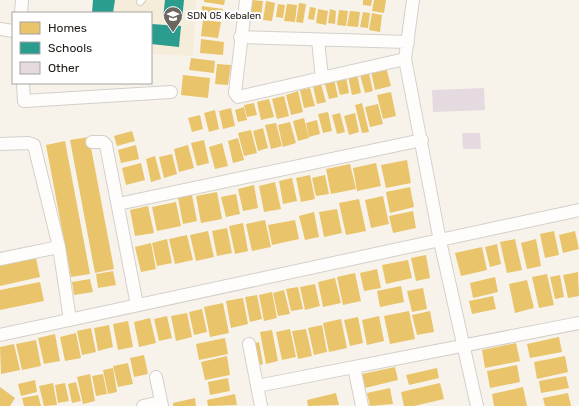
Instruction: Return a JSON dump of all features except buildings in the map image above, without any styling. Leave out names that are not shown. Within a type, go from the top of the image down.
[{"type":"street","points":[[21,12],[22,0]]},
{"type":"street","points":[[246,0],[240,37],[235,93],[237,96],[405,59]]},
{"type":"street","points":[[412,0],[405,59],[422,140],[440,241],[478,406]]},
{"type":"street","points":[[0,29],[12,30]]},
{"type":"street","points":[[240,37],[408,42]]},
{"type":"street","points":[[318,40],[322,78]]},
{"type":"street","points":[[23,84],[24,101],[171,92]]},
{"type":"street","points":[[118,204],[422,140]]},
{"type":"street","points":[[92,142],[103,142],[106,145],[137,305]]},
{"type":"street","points":[[0,144],[28,143],[34,145],[59,247],[70,320]]},
{"type":"street","points":[[0,335],[579,210]]},
{"type":"street","points":[[0,258],[59,247]]},
{"type":"street","points":[[257,386],[465,345],[578,327]]},
{"type":"street","points":[[249,344],[261,406]]},
{"type":"street","points":[[354,367],[362,406]]},
{"type":"street","points":[[143,406],[162,404],[156,376]]},
{"type":"shaded area","name":"SDN 05 Kebalen","points":[[101,0],[196,0],[193,56],[152,54],[152,12],[100,12]]},
{"type":"place","name":"SDN 05 Kebalen","points":[[173,33]]}]
